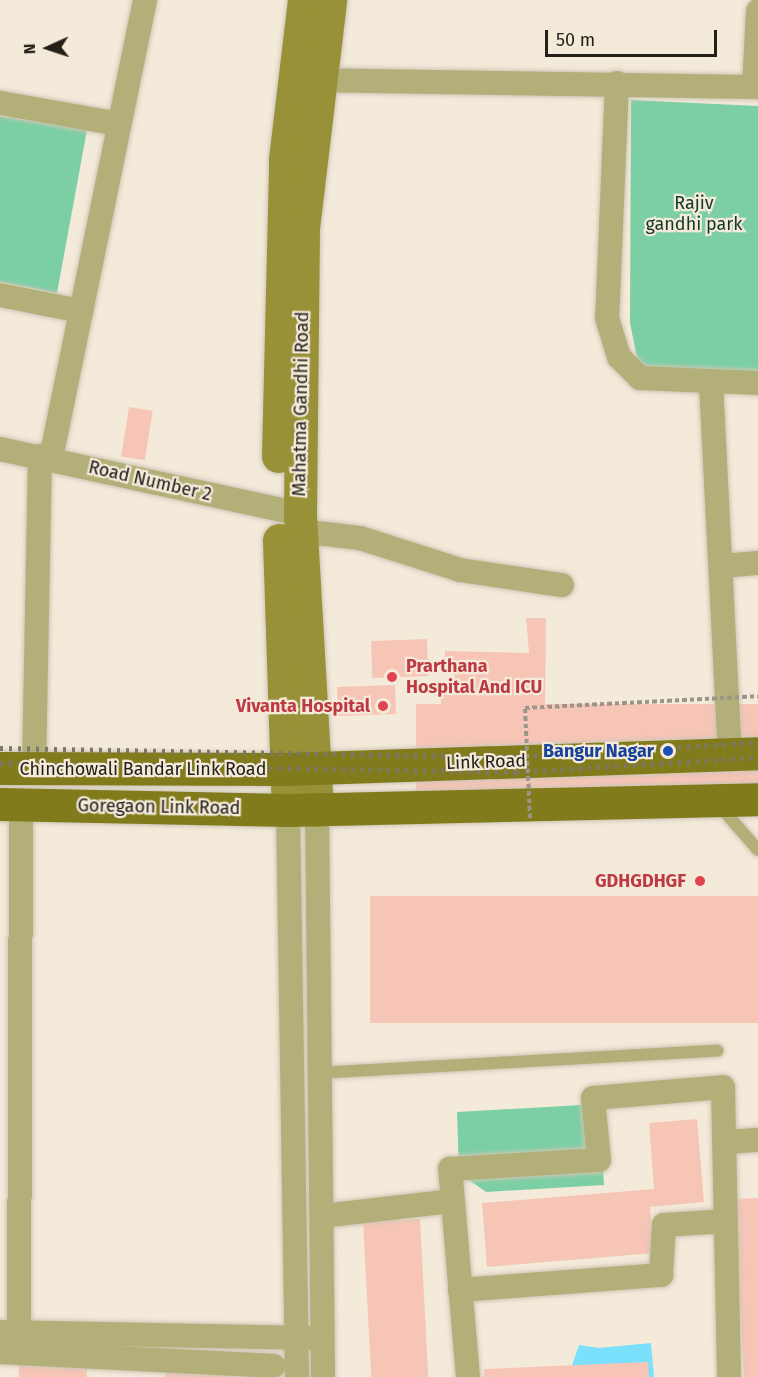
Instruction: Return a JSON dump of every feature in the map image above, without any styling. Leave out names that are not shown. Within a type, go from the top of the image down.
[{"type":"main road","name":"Mahatma Gandhi Road","points":[[304,0],[308,80]]},
{"type":"main road","name":"Mahatma Gandhi Road","points":[[303,810],[293,518],[277,308],[308,80],[330,0]]},
{"type":"main road","name":"Link Road","points":[[301,769],[744,753]]},
{"type":"main road","name":"Chinchowali Bandar Link Road","points":[[0,768],[301,769]]},
{"type":"main road","points":[[303,810],[716,802],[758,798]]},
{"type":"main road","name":"Goregaon Link Road","points":[[11,804],[303,810]]},
{"type":"street","points":[[34,768],[46,457],[81,311],[145,0]]},
{"type":"street","points":[[308,80],[617,83],[756,87],[758,11]]},
{"type":"street","points":[[617,83],[607,318],[611,339],[619,357],[640,378],[711,383],[758,383]]},
{"type":"street","points":[[0,103],[119,124]]},
{"type":"street","points":[[0,295],[81,311]]},
{"type":"street","points":[[711,383],[722,566],[744,753]]},
{"type":"street","name":"Road Number 2","points":[[0,449],[46,457],[293,518],[460,570],[562,585]]},
{"type":"street","points":[[722,566],[758,563]]},
{"type":"street","points":[[11,804],[10,1332],[310,1338]]},
{"type":"street","points":[[0,1352],[285,1371],[310,1338],[322,1216],[318,1073],[303,810]]},
{"type":"street","points":[[303,810],[310,1338],[323,1377]]},
{"type":"street","points":[[468,1377],[450,1169],[599,1160],[593,1098],[723,1087],[727,1142],[729,1377]]},
{"type":"street","points":[[727,1142],[758,1140]]},
{"type":"street","points":[[322,1216],[452,1201]]},
{"type":"street","points":[[460,1290],[661,1275],[664,1225],[726,1221]]},
{"type":"lane","points":[[716,802],[758,850]]},
{"type":"lane","points":[[318,1073],[717,1051]]},
{"type":"path","points":[[530,818],[525,708],[758,696]]},
{"type":"green space","name":"Rajiv gandhi park","points":[[631,100],[758,106],[758,385],[639,368],[630,323]]},
{"type":"green space","points":[[0,116],[87,130],[57,293],[0,282]]},
{"type":"green space","points":[[599,1104],[604,1185],[486,1192],[459,1173],[457,1112]]},
{"type":"water","points":[[651,1343],[654,1377],[568,1377],[579,1345],[599,1348]]},
{"type":"building","points":[[129,407],[153,411],[145,460],[121,456]]},
{"type":"building","points":[[526,618],[546,618],[545,706],[441,704],[441,684],[455,684],[455,671],[444,671],[445,651],[529,653]]},
{"type":"building","points":[[427,639],[428,676],[372,678],[371,641]]},
{"type":"building","points":[[395,685],[396,714],[338,716],[337,687]]},
{"type":"building","points":[[416,704],[758,704],[758,805],[416,805]]},
{"type":"building","points":[[370,896],[758,896],[758,1023],[370,1023]]},
{"type":"building","points":[[697,1119],[704,1202],[650,1207],[654,1253],[487,1267],[482,1203],[654,1189],[649,1123]]},
{"type":"building","points":[[758,1198],[758,1377],[744,1377],[734,1199]]},
{"type":"building","points":[[420,1219],[428,1377],[371,1377],[363,1222]]},
{"type":"building","points":[[19,1360],[87,1361],[87,1377],[19,1377]]},
{"type":"building","points":[[648,1362],[649,1377],[484,1377],[484,1369]]},
{"type":"building","points":[[165,1367],[233,1369],[233,1377],[165,1377]]},
{"type":"railway","points":[[0,748],[516,757],[758,742]]},
{"type":"railway","points":[[0,763],[516,772],[758,757]]},
{"type":"place","name":"Prarthana Hospital And ICU","points":[[392,677]]},
{"type":"place","name":"Vivanta Hospital","points":[[383,706]]},
{"type":"place","name":"Bangur Nagar","points":[[668,751]]},
{"type":"place","name":"GDHGDHGF","points":[[700,881]]}]
